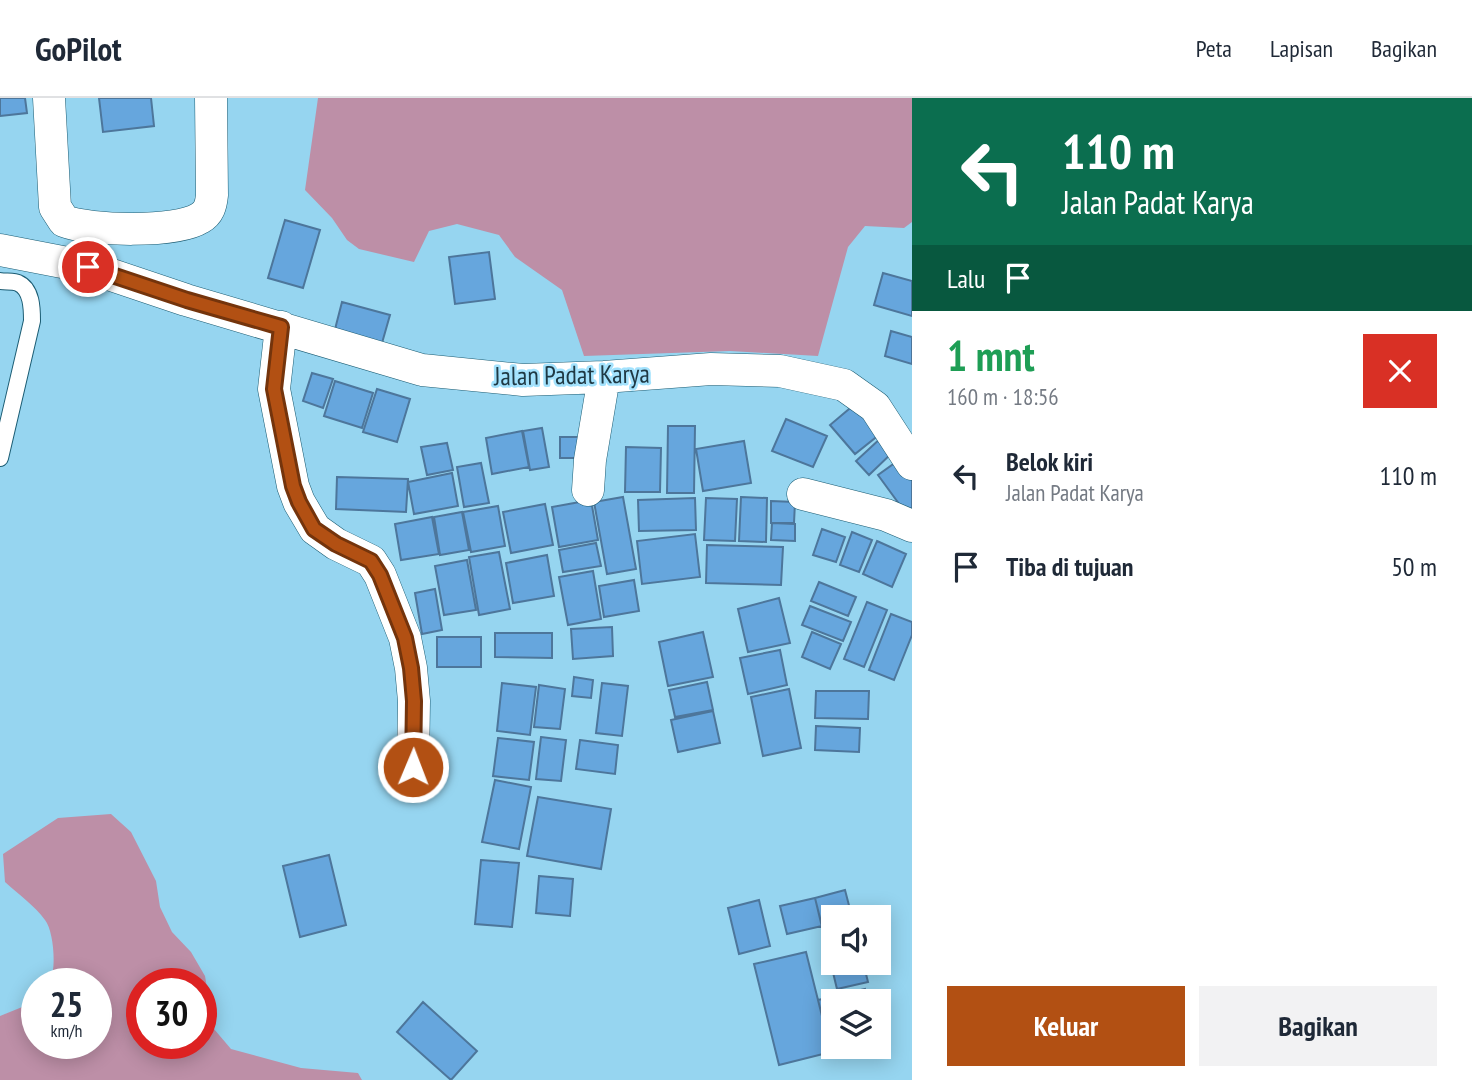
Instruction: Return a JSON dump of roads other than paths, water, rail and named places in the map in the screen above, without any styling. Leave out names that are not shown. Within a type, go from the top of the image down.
[{"type":"street","points":[[49,98],[55,207],[64,221],[94,228],[176,227],[201,218],[211,206],[212,195],[211,98]]},
{"type":"street","name":"Jalan Padat Karya","points":[[2,258],[88,267],[187,300],[422,370],[523,380],[711,369],[780,371],[844,384],[874,407],[912,464]]},
{"type":"street","points":[[281,327],[274,389],[293,486],[314,529],[336,544],[371,561],[380,575],[405,638],[411,668],[414,701],[413,767]]},
{"type":"street","points":[[588,490],[590,460],[604,377]]},
{"type":"street","points":[[803,494],[886,515],[912,526]]},
{"type":"lane","points":[[0,281],[18,283],[27,292],[32,306],[32,321],[0,458]]}]
